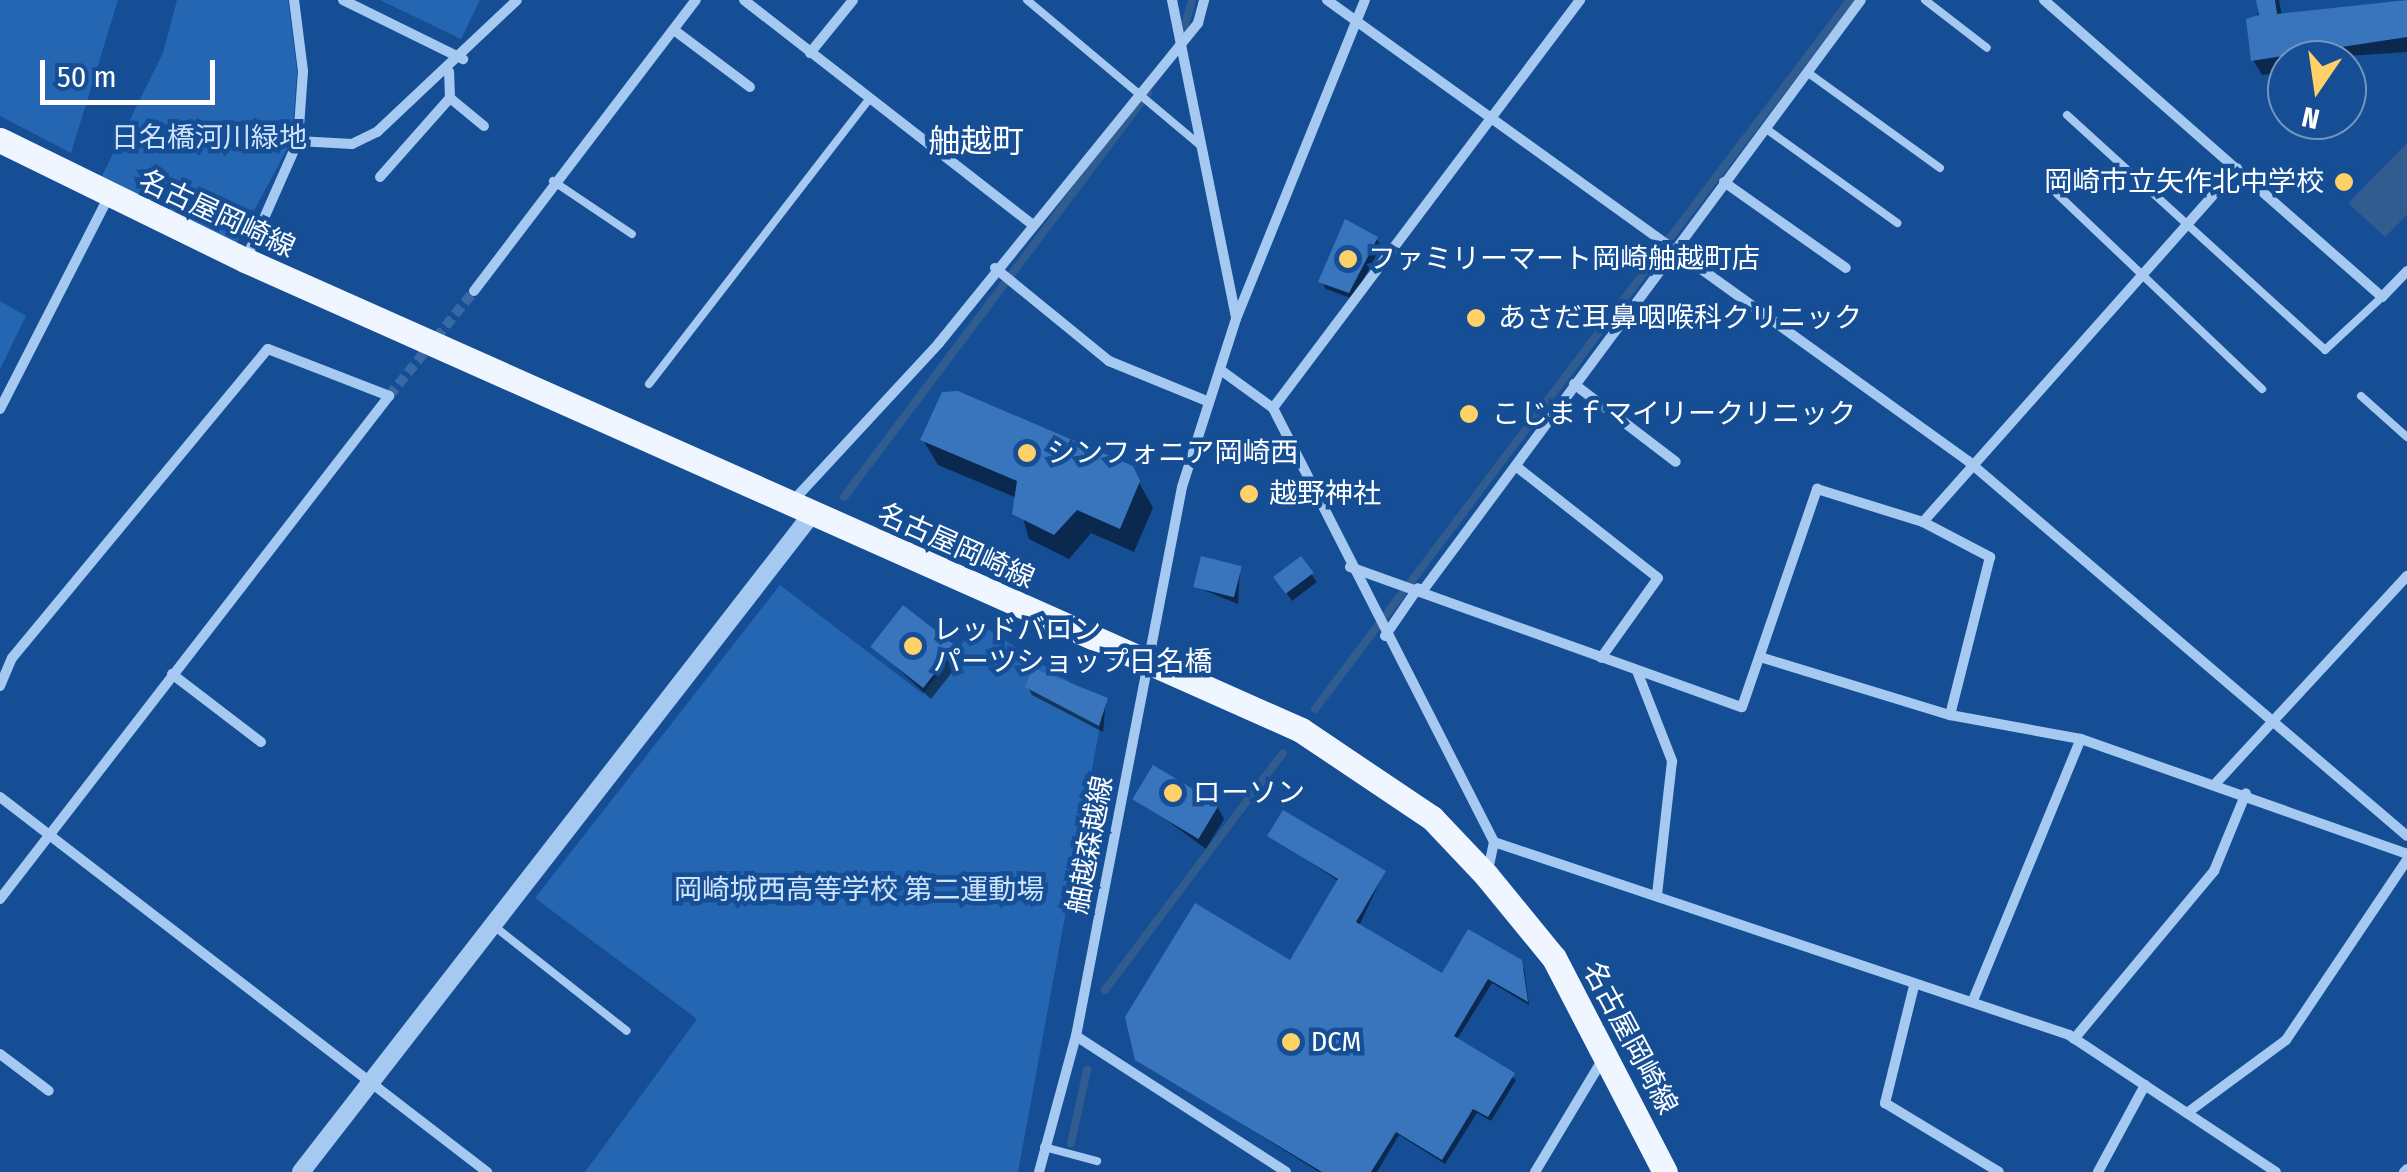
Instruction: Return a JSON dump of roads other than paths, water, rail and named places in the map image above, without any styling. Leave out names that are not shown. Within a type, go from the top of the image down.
[{"type":"main road","name":"名古屋岡崎線","points":[[0,140],[245,260],[1301,730],[1432,818],[1486,875],[1554,958],[1665,1172]]},
{"type":"street","points":[[245,260],[298,141],[303,71],[294,0]]},
{"type":"street","points":[[342,0],[462,59]]},
{"type":"street","points":[[298,141],[352,144],[449,72],[517,0]]},
{"type":"street","points":[[474,291],[553,181],[696,0]]},
{"type":"street","points":[[744,0],[1030,223]]},
{"type":"street","points":[[810,53],[853,0]]},
{"type":"street","points":[[1172,0],[1206,149],[1236,320]]},
{"type":"street","points":[[301,1172],[494,926],[802,509],[1182,35],[1198,23],[1204,0]]},
{"type":"street","points":[[1327,0],[1968,461],[2276,716],[2407,836]]},
{"type":"street","name":"舳越森越線","points":[[1039,1172],[1076,1036],[1182,487],[1236,320],[1365,0]]},
{"type":"street","points":[[1273,408],[1580,0]]},
{"type":"street","points":[[1381,627],[1516,468],[1672,250],[1861,0]]},
{"type":"street","points":[[2044,0],[2382,298],[2407,271]]},
{"type":"street","points":[[674,30],[750,87]]},
{"type":"street","points":[[380,177],[450,98],[449,72]]},
{"type":"street","points":[[450,98],[484,126]]},
{"type":"street","points":[[1922,522],[1968,461],[2238,168]]},
{"type":"street","points":[[1724,182],[1846,268]]},
{"type":"street","points":[[0,409],[109,196]]},
{"type":"street","points":[[995,268],[1109,361],[1210,402]]},
{"type":"street","points":[[0,686],[12,658],[268,349],[390,396],[0,899]]},
{"type":"street","points":[[1222,370],[1273,408],[1350,567],[1494,842],[1486,875]]},
{"type":"street","points":[[1574,384],[1676,462]]},
{"type":"street","points":[[1516,468],[1658,578],[1601,658]]},
{"type":"street","points":[[1350,567],[1742,707],[1817,489],[1922,522],[1990,557],[1950,715]]},
{"type":"street","points":[[2216,782],[2407,576]]},
{"type":"street","points":[[1760,657],[1950,715],[2082,739],[2216,782],[2407,857],[2286,1040],[2188,1113]]},
{"type":"street","points":[[1637,671],[1672,761],[1657,895]]},
{"type":"street","points":[[172,674],[261,742]]},
{"type":"street","points":[[1974,998],[2082,739]]},
{"type":"street","points":[[2074,1039],[2214,871],[2246,794]]},
{"type":"street","points":[[0,797],[487,1172]]},
{"type":"street","points":[[1494,842],[1914,986],[1974,998],[2074,1039],[2276,1172]]},
{"type":"street","points":[[1914,986],[1885,1103],[1972,1160],[1999,1172]]},
{"type":"street","points":[[1076,1036],[1286,1172]]},
{"type":"street","points":[[0,1054],[49,1091]]},
{"type":"street","points":[[1535,1172],[1606,1054]]},
{"type":"street","points":[[2098,1172],[2145,1085]]},
{"type":"street","points":[[1966,1172],[1972,1160]]},
{"type":"lane","points":[[1028,0],[1134,94],[1206,149]]},
{"type":"lane","points":[[1925,0],[1987,48]]},
{"type":"lane","points":[[1807,72],[1940,168]]},
{"type":"lane","points":[[649,384],[869,99]]},
{"type":"lane","points":[[2067,114],[2184,227],[2326,350],[2382,298]]},
{"type":"lane","points":[[1764,128],[1897,223]]},
{"type":"lane","points":[[553,181],[632,234]]},
{"type":"lane","points":[[2050,187],[2138,276],[2262,388]]},
{"type":"lane","points":[[2362,396],[2407,437]]},
{"type":"lane","points":[[494,926],[627,1031]]},
{"type":"lane","points":[[1044,1147],[1097,1160]]},
{"type":"waterway","points":[[1181,39],[1192,0]]},
{"type":"waterway","points":[[1670,238],[1850,0]]},
{"type":"waterway","points":[[844,497],[1148,93]]},
{"type":"waterway","points":[[1315,709],[1658,254]]},
{"type":"waterway","points":[[1105,990],[1283,753]]},
{"type":"waterway","points":[[1071,1143],[1087,1070]]},
{"type":"tunnel","points":[[389,396],[474,291]]},
{"type":"place","name":"岡崎市立矢作北中学校","points":[[2344,182]]},
{"type":"place","name":"ファミリーマート岡崎舳越町店","points":[[1348,259]]},
{"type":"place","name":"あさだ耳鼻咽喉科クリニック","points":[[1476,318]]},
{"type":"place","name":"こじまｆマイリークリニック","points":[[1469,414]]},
{"type":"place","name":"シンフォニア岡崎西","points":[[1027,453]]},
{"type":"place","name":"越野神社","points":[[1249,494]]},
{"type":"place","name":"レッドバロン パーツショップ日名橋","points":[[913,646]]},
{"type":"place","name":"ローソン","points":[[1173,793]]},
{"type":"place","name":"DCM","points":[[1291,1042]]},
{"type":"district","name":"舳越町","points":[[976,141]]},
{"type":"park label","name":"日名橋河川緑地","points":[[209,138]]},
{"type":"park label","name":"岡崎城西高等学校 第二運動場","points":[[859,890]]}]
